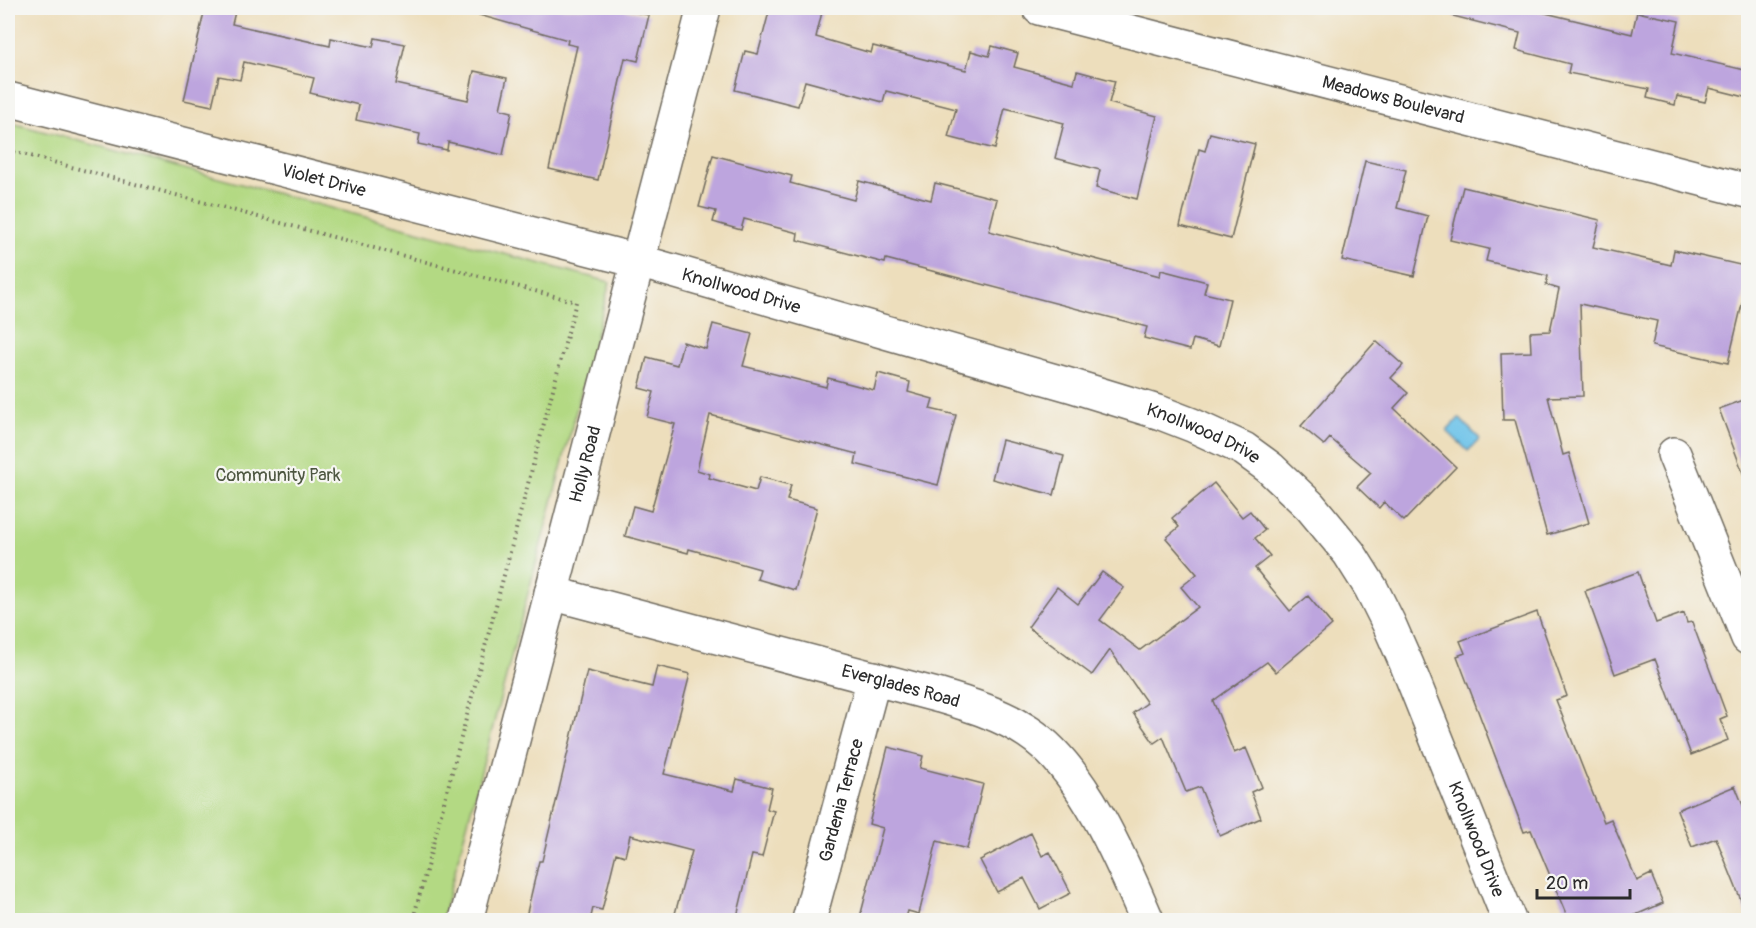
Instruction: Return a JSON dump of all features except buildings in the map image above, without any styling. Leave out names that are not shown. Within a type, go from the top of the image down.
[{"type":"street","name":"Holly Road","points":[[466,921],[704,8]]},
{"type":"street","name":"Meadows Boulevard","points":[[1039,8],[1135,19],[1749,191]]},
{"type":"street","name":"Violet Drive","points":[[8,99],[638,261]]},
{"type":"street","name":"Knollwood Drive","points":[[638,261],[1161,413],[1244,449],[1270,468],[1310,506],[1349,553],[1371,588],[1407,665],[1509,921]]},
{"type":"street","points":[[1674,454],[1746,626]]},
{"type":"street","name":"Everglades Road","points":[[551,593],[940,696],[991,713],[1015,724],[1040,741],[1063,765],[1099,819],[1126,871],[1147,921]]},
{"type":"street","name":"Gardenia Terrace","points":[[809,921],[874,678]]},
{"type":"path","points":[[8,150],[576,302],[413,921]]},
{"type":"green space","name":"Community Park","points":[[8,122],[610,282],[442,920],[8,920]]},
{"type":"water","points":[[1459,418],[1480,439],[1468,451],[1447,431]]}]
